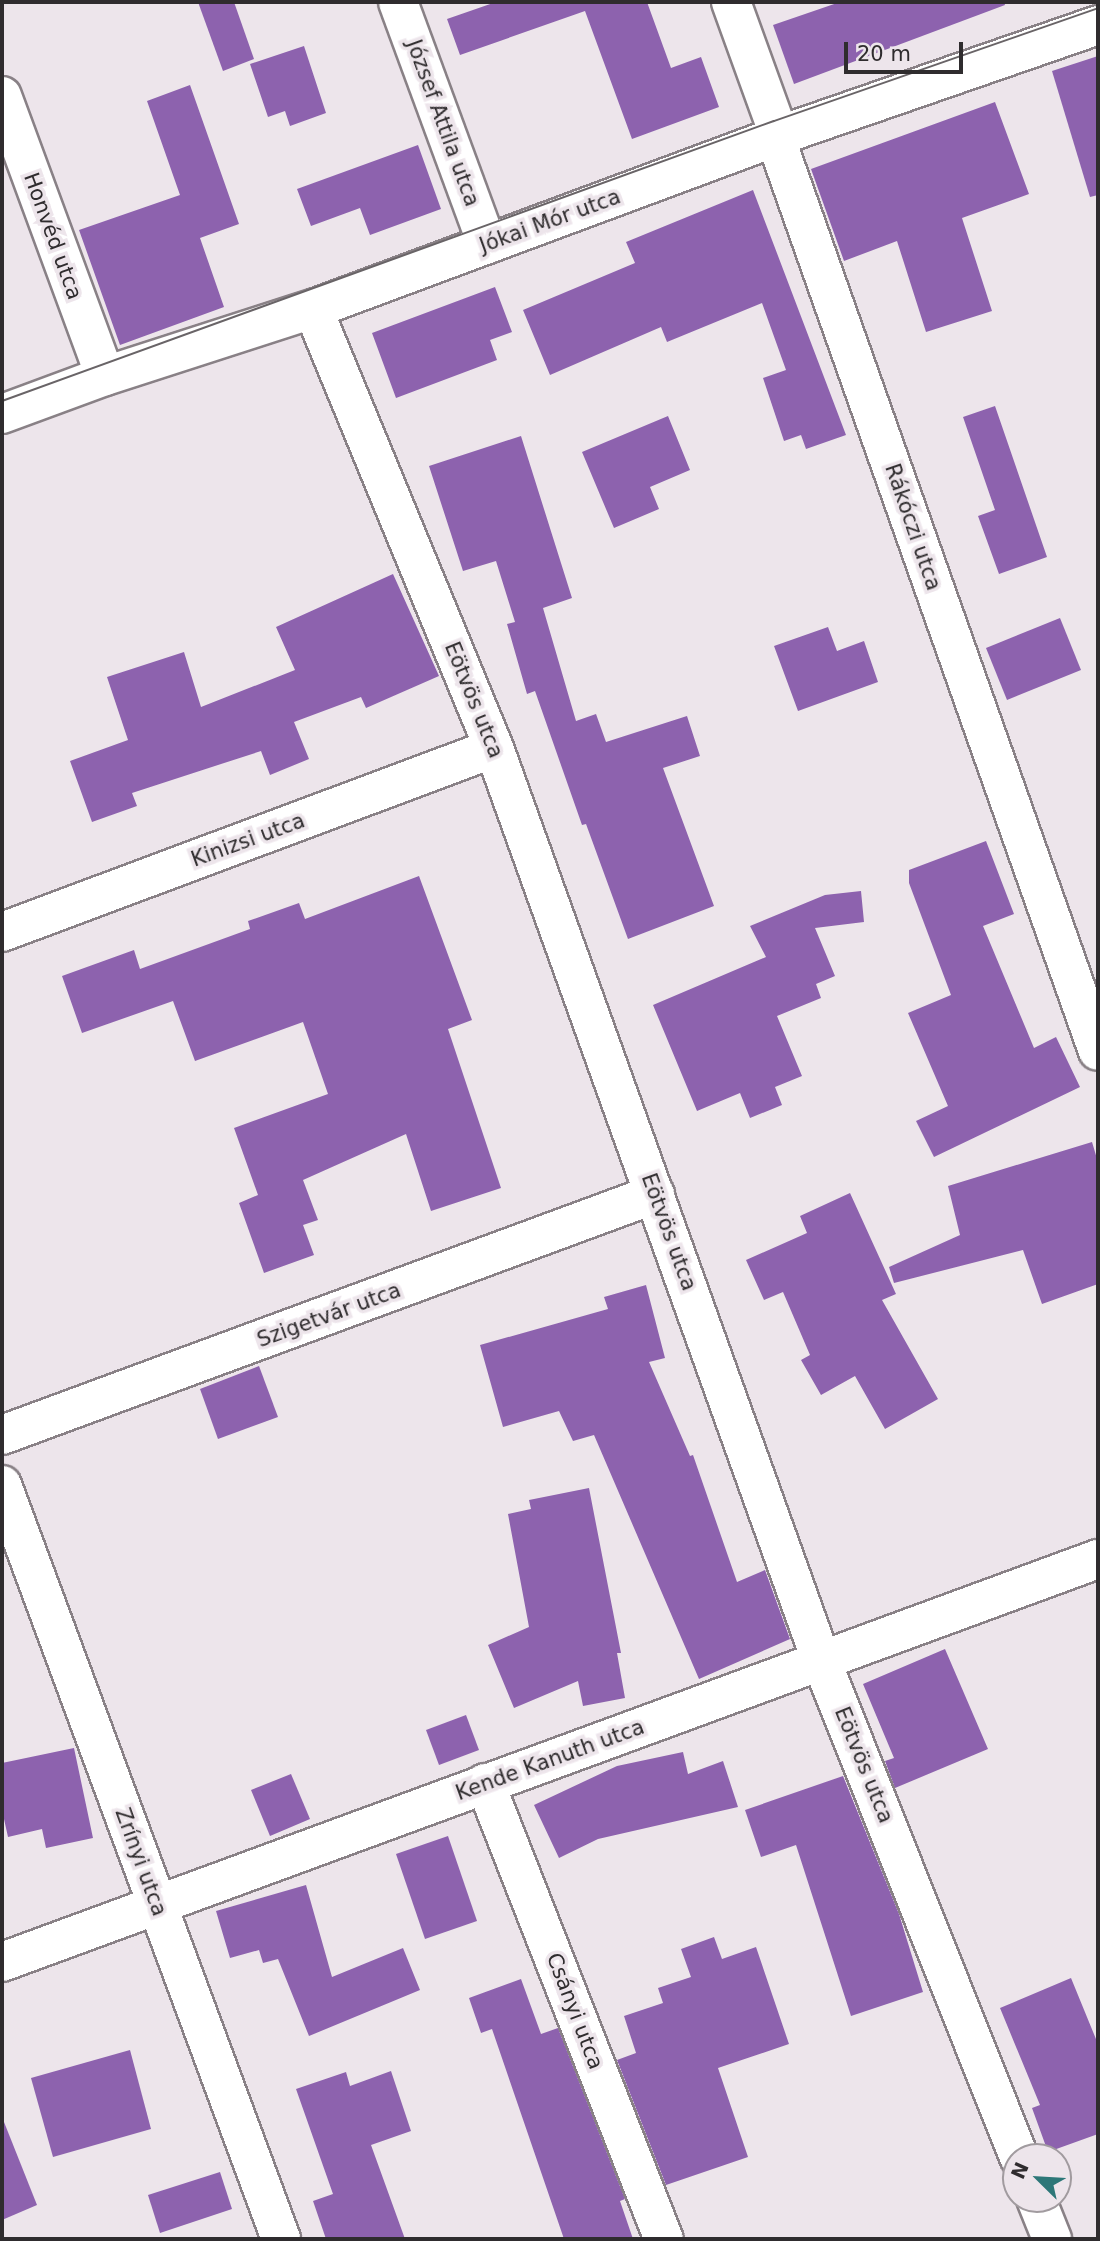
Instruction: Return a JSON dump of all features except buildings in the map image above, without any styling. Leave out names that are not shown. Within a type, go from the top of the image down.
[{"type":"street","name":"József Attila utca","points":[[398,2],[487,244]]},
{"type":"street","name":"Rákóczi utca","points":[[732,2],[774,121],[775,138],[1098,1051]]},
{"type":"street","name":"Jókai Mór utca","points":[[2,414],[105,376],[313,309],[1091,18]]},
{"type":"street","name":"Honvéd utca","points":[[2,96],[105,376]]},
{"type":"street","name":"Eötvös utca","points":[[313,309],[494,748],[821,1660],[1014,2143]]},
{"type":"street","name":"Kinizsi utca","points":[[2,932],[494,748]]},
{"type":"street","name":"Szigetvár utca","points":[[2,1436],[655,1194]]},
{"type":"street","name":"Zrínyi utca","points":[[2,1485],[281,2239]]},
{"type":"street","name":"Kende Kanuth utca","points":[[2,1962],[1098,1559]]},
{"type":"street","name":"Csányi utca","points":[[485,1783],[664,2239]]},
{"type":"street","points":[[1042,2213],[1052,2239]]},
{"type":"tram line","points":[[2,401],[774,121],[1098,8]]}]
